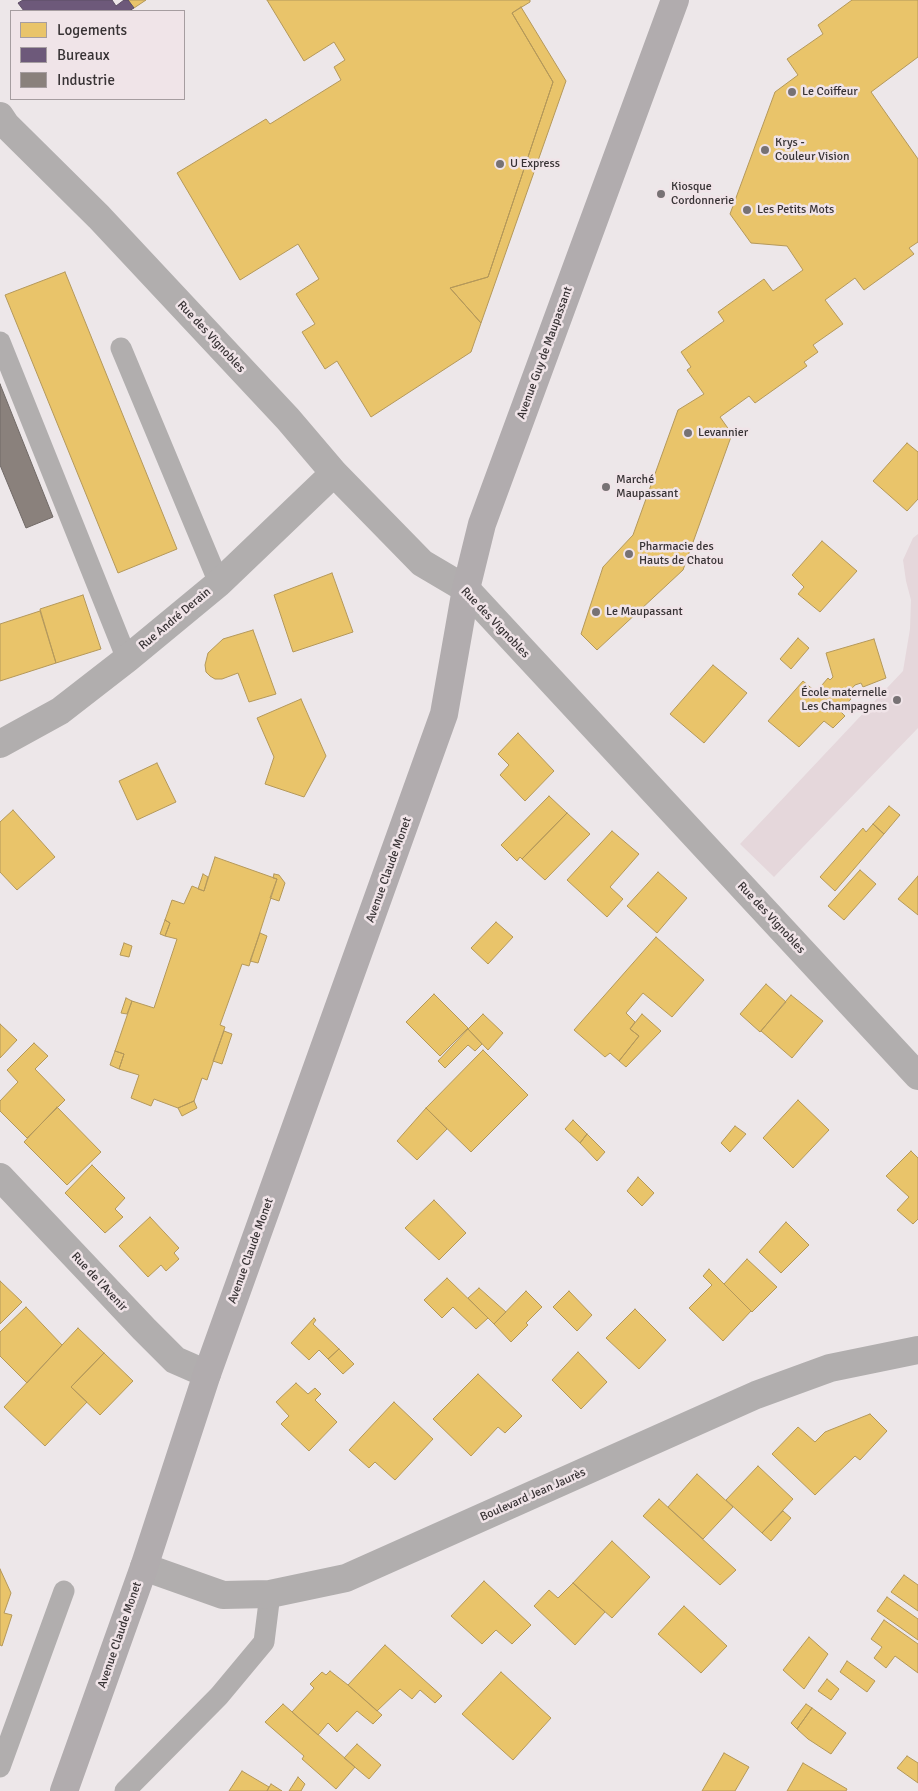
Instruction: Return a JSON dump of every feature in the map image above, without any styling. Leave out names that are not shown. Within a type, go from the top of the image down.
[{"type":"street","name":"Avenue Guy de Maupassant","points":[[444,714],[466,589],[482,524],[675,0]]},
{"type":"street","name":"Rue des Vignobles","points":[[0,116],[6,125],[99,217],[288,419],[334,472],[422,563],[466,589],[918,1076]]},
{"type":"street","name":"Rue André Derain","points":[[1,744],[60,711],[127,659],[219,583],[334,472]]},
{"type":"street","name":"Avenue Claude Monet","points":[[64,1791],[144,1567],[207,1374],[444,714]]},
{"type":"street","name":"Rue de l'Avenir","points":[[0,1177],[144,1330],[175,1360],[207,1374]]},
{"type":"street","name":"Boulevard Jean Jaurès","points":[[144,1567],[223,1595],[270,1594],[346,1578],[756,1395],[830,1368],[918,1350]]},
{"type":"lane","points":[[0,342],[127,659]]},
{"type":"lane","points":[[121,348],[219,583]]},
{"type":"lane","points":[[0,1767],[64,1591]]},
{"type":"lane","points":[[125,1791],[219,1696],[264,1642],[270,1594]]},
{"type":"shaded area","name":"École maternelle Les Champagnes","points":[[918,534],[918,728],[774,877],[740,844],[903,671],[910,629],[911,600],[903,560],[913,538]]},
{"type":"building: Logements","points":[[128,0],[146,0],[134,8]]},
{"type":"building: Logements","points":[[267,0],[530,0],[530,2],[512,13],[553,82],[488,277],[450,288],[481,323],[471,352],[371,417],[337,361],[325,369],[302,332],[315,324],[296,294],[319,279],[298,244],[240,280],[177,173],[266,119],[270,124],[341,80],[334,67],[345,60],[334,42],[304,61]]},
{"type":"building: Logements","points":[[852,0],[918,0],[918,57],[871,92],[918,159],[918,242],[909,248],[914,254],[864,290],[855,278],[825,300],[843,324],[813,345],[818,352],[804,362],[807,366],[755,403],[749,396],[720,417],[732,434],[683,570],[597,650],[581,634],[603,567],[633,535],[678,410],[704,394],[687,370],[691,367],[681,352],[724,321],[718,312],[764,279],[773,291],[803,270],[787,246],[751,243],[730,214],[775,92],[798,75],[787,59],[823,34],[818,25]]},
{"type":"building: Logements","points":[[521,7],[566,81],[481,323],[450,288],[488,277],[553,82],[512,13]]},
{"type":"building: Logements","points":[[65,272],[177,549],[118,573],[5,295]]},
{"type":"building: Logements","points":[[907,443],[918,452],[918,499],[907,511],[873,481]]},
{"type":"building: Logements","points":[[822,541],[857,571],[820,612],[798,594],[804,587],[792,575]]},
{"type":"building: Logements","points":[[332,573],[353,632],[293,652],[274,595]]},
{"type":"building: Logements","points":[[83,595],[101,649],[56,663],[40,609]]},
{"type":"building: Logements","points":[[40,611],[56,663],[0,681],[0,624]]},
{"type":"building: Logements","points":[[253,630],[276,694],[249,702],[238,673],[222,679],[215,679],[206,672],[205,665],[208,653],[223,639]]},
{"type":"building: Logements","points":[[798,638],[809,648],[791,669],[780,659]]},
{"type":"building: Logements","points":[[874,639],[886,678],[863,687],[861,683],[855,685],[847,694],[851,699],[840,711],[845,716],[833,728],[824,721],[799,747],[768,721],[803,681],[816,692],[828,678],[830,680],[833,677],[826,653]]},
{"type":"building: Logements","points":[[713,665],[747,693],[704,743],[670,714]]},
{"type":"building: Logements","points":[[301,699],[326,756],[304,797],[265,784],[274,757],[257,718]]},
{"type":"building: Logements","points":[[518,733],[554,771],[525,801],[500,775],[509,765],[498,754]]},
{"type":"building: Logements","points":[[157,763],[176,802],[137,820],[119,781]]},
{"type":"building: Logements","points":[[549,796],[567,813],[522,859],[520,857],[517,861],[501,845]]},
{"type":"building: Logements","points":[[889,806],[900,815],[884,834],[873,824]]},
{"type":"building: Logements","points":[[13,810],[55,857],[17,890],[0,872],[0,822]]},
{"type":"building: Logements","points":[[567,813],[590,834],[545,880],[522,859]]},
{"type":"building: Logements","points":[[873,824],[884,834],[835,891],[820,877],[863,828],[866,832]]},
{"type":"building: Logements","points":[[612,831],[639,854],[610,887],[623,899],[607,917],[567,880]]},
{"type":"building: Logements","points":[[215,857],[277,879],[249,966],[242,964],[220,1025],[225,1027],[207,1080],[202,1078],[194,1101],[178,1108],[154,1099],[151,1106],[131,1098],[139,1075],[119,1069],[124,1054],[115,1051],[132,1001],[154,1008],[177,939],[165,936],[170,923],[165,920],[172,900],[184,904],[192,886],[204,891]]},
{"type":"building: Logements","points":[[860,870],[876,884],[844,920],[828,906]]},
{"type":"building: Logements","points":[[658,872],[687,898],[657,933],[627,906]]},
{"type":"building: Logements","points":[[203,874],[208,877],[204,891],[198,889]]},
{"type":"building: Logements","points":[[274,874],[279,875],[285,883],[279,901],[270,898],[277,879],[273,878]]},
{"type":"building: Logements","points":[[918,876],[918,915],[898,899]]},
{"type":"building: Logements","points":[[165,920],[170,923],[165,936],[160,934]]},
{"type":"building: Logements","points":[[496,922],[513,937],[488,964],[471,948]]},
{"type":"building: Logements","points":[[260,933],[267,936],[258,963],[250,961]]},
{"type":"building: Logements","points":[[656,937],[704,980],[672,1017],[643,993],[626,1013],[635,1022],[630,1029],[639,1036],[619,1061],[610,1053],[605,1057],[574,1030]]},
{"type":"building: Logements","points":[[124,943],[132,946],[129,957],[120,955]]},
{"type":"building: Logements","points":[[766,984],[786,1002],[760,1032],[740,1014]]},
{"type":"building: Logements","points":[[434,994],[468,1028],[440,1056],[406,1022]]},
{"type":"building: Logements","points":[[791,995],[823,1021],[792,1058],[761,1031]]},
{"type":"building: Logements","points":[[126,998],[132,1001],[127,1014],[121,1013]]},
{"type":"building: Logements","points":[[483,1014],[503,1033],[488,1050],[468,1029]]},
{"type":"building: Logements","points":[[642,1014],[661,1031],[626,1067],[619,1061],[639,1036],[630,1029]]},
{"type":"building: Logements","points":[[0,1024],[17,1040],[0,1058]]},
{"type":"building: Logements","points":[[468,1029],[482,1044],[475,1051],[468,1045],[445,1068],[438,1061]]},
{"type":"building: Logements","points":[[224,1031],[232,1034],[222,1064],[213,1061]]},
{"type":"building: Logements","points":[[34,1043],[48,1056],[35,1069],[65,1100],[27,1138],[0,1111],[0,1101],[18,1082],[7,1070]]},
{"type":"building: Logements","points":[[483,1050],[528,1095],[471,1152],[426,1108]]},
{"type":"building: Logements","points":[[115,1051],[124,1054],[119,1069],[110,1065]]},
{"type":"building: Logements","points":[[798,1100],[829,1130],[793,1168],[763,1138]]},
{"type":"building: Logements","points":[[194,1101],[197,1108],[182,1116],[178,1108]]},
{"type":"building: Logements","points":[[57,1107],[101,1152],[67,1185],[24,1142]]},
{"type":"building: Logements","points":[[426,1108],[447,1129],[417,1160],[397,1141]]},
{"type":"building: Logements","points":[[573,1120],[587,1134],[580,1143],[565,1129]]},
{"type":"building: Logements","points":[[735,1126],[746,1134],[730,1152],[721,1143]]},
{"type":"building: Logements","points":[[587,1134],[605,1152],[597,1161],[580,1143]]},
{"type":"building: Logements","points":[[911,1151],[918,1158],[918,1219],[913,1224],[897,1210],[909,1197],[886,1176]]},
{"type":"building: Logements","points":[[92,1165],[125,1198],[115,1209],[123,1217],[105,1233],[65,1193]]},
{"type":"building: Logements","points":[[638,1177],[654,1193],[642,1206],[627,1191]]},
{"type":"building: Logements","points":[[434,1200],[466,1233],[439,1260],[405,1228]]},
{"type":"building: Logements","points":[[150,1217],[179,1248],[174,1253],[179,1259],[166,1271],[161,1265],[148,1277],[119,1246]]},
{"type":"building: Logements","points":[[786,1222],[809,1245],[781,1273],[759,1252]]},
{"type":"building: Logements","points":[[747,1259],[777,1287],[752,1312],[724,1284]]},
{"type":"building: Logements","points":[[709,1269],[751,1311],[723,1341],[689,1308],[712,1285],[703,1276]]},
{"type":"building: Logements","points":[[447,1278],[488,1318],[476,1329],[453,1307],[442,1318],[424,1300]]},
{"type":"building: Logements","points":[[0,1281],[22,1302],[0,1324]]},
{"type":"building: Logements","points":[[479,1288],[506,1312],[494,1324],[468,1298]]},
{"type":"building: Logements","points":[[526,1291],[542,1307],[511,1342],[494,1324]]},
{"type":"building: Logements","points":[[569,1291],[592,1315],[577,1331],[553,1307]]},
{"type":"building: Logements","points":[[26,1307],[62,1345],[27,1383],[0,1356],[0,1332]]},
{"type":"building: Logements","points":[[635,1309],[666,1340],[639,1369],[606,1338]]},
{"type":"building: Logements","points":[[314,1318],[316,1320],[313,1324],[339,1349],[328,1359],[319,1350],[309,1360],[291,1343]]},
{"type":"building: Logements","points":[[78,1328],[104,1353],[71,1387],[87,1402],[45,1446],[4,1407]]},
{"type":"building: Logements","points":[[339,1349],[354,1364],[343,1374],[328,1359]]},
{"type":"building: Logements","points":[[578,1352],[607,1382],[581,1409],[552,1380]]},
{"type":"building: Logements","points":[[104,1353],[133,1381],[100,1415],[71,1387]]},
{"type":"building: Logements","points":[[478,1374],[522,1416],[505,1433],[498,1427],[471,1456],[433,1419]]},
{"type":"building: Logements","points":[[296,1383],[308,1394],[315,1388],[321,1394],[315,1400],[337,1422],[309,1451],[281,1424],[289,1416],[276,1402]]},
{"type":"building: Logements","points":[[394,1402],[433,1439],[395,1480],[375,1462],[369,1468],[349,1450]]},
{"type":"building: Logements","points":[[870,1414],[887,1431],[860,1460],[855,1456],[815,1495],[772,1454],[798,1427],[815,1442],[825,1432]]},
{"type":"building: Logements","points":[[758,1466],[793,1499],[762,1533],[726,1500]]},
{"type":"building: Logements","points":[[697,1474],[733,1507],[703,1539],[668,1507]]},
{"type":"building: Logements","points":[[659,1499],[736,1570],[720,1585],[643,1516]]},
{"type":"building: Logements","points":[[783,1511],[791,1518],[771,1541],[762,1533]]},
{"type":"building: Logements","points":[[612,1541],[650,1577],[612,1618],[573,1583]]},
{"type":"building: Logements","points":[[0,1569],[11,1593],[4,1613],[12,1615],[2,1646],[0,1645]]},
{"type":"building: Logements","points":[[904,1575],[918,1585],[918,1611],[891,1592]]},
{"type":"building: Logements","points":[[484,1581],[531,1625],[512,1644],[496,1630],[482,1644],[451,1616]]},
{"type":"building: Logements","points":[[573,1583],[605,1612],[575,1645],[534,1606],[549,1590],[558,1598]]},
{"type":"building: Logements","points":[[887,1597],[918,1619],[918,1640],[877,1611]]},
{"type":"building: Logements","points":[[684,1606],[727,1646],[701,1673],[658,1634]]},
{"type":"building: Logements","points":[[884,1620],[918,1644],[918,1673],[895,1656],[886,1668],[874,1658],[882,1647],[871,1639]]},
{"type":"building: Logements","points":[[809,1637],[828,1654],[804,1689],[783,1670]]},
{"type":"building: Logements","points":[[385,1645],[442,1696],[435,1703],[420,1690],[412,1699],[400,1689],[377,1711],[348,1685]]},
{"type":"building: Logements","points":[[847,1661],[875,1681],[867,1692],[840,1672]]},
{"type":"building: Logements","points":[[330,1671],[382,1715],[373,1724],[357,1711],[337,1732],[328,1723],[318,1735],[292,1712],[314,1688],[310,1684],[322,1672],[326,1675]]},
{"type":"building: Logements","points":[[501,1672],[551,1718],[513,1760],[462,1714]]},
{"type":"building: Logements","points":[[827,1679],[839,1689],[831,1700],[818,1691]]},
{"type":"building: Logements","points":[[283,1704],[355,1767],[336,1789],[302,1759],[304,1756],[265,1722]]},
{"type":"building: Logements","points":[[806,1704],[812,1708],[797,1729],[791,1723]]},
{"type":"building: Logements","points":[[812,1708],[846,1733],[831,1754],[808,1739],[797,1729]]},
{"type":"building: Logements","points":[[357,1744],[381,1765],[369,1779],[344,1758]]},
{"type":"building: Logements","points":[[724,1753],[749,1767],[735,1791],[702,1791]]},
{"type":"building: Logements","points":[[907,1756],[918,1763],[918,1783],[897,1768]]},
{"type":"building: Logements","points":[[803,1763],[847,1789],[846,1791],[787,1791]]},
{"type":"building: Logements","points":[[242,1771],[269,1787],[267,1791],[229,1791]]},
{"type":"building: Logements","points":[[298,1777],[305,1784],[301,1791],[289,1791]]},
{"type":"building: Logements","points":[[271,1784],[282,1791],[267,1791]]},
{"type":"building: Bureaux","points":[[23,0],[112,0],[116,6],[124,0],[128,0],[134,8],[131,10],[23,10],[18,3]]},
{"type":"building: Industrie","points":[[0,384],[53,517],[26,528],[0,465]]},
{"type":"place","name":"Le Coiffeur","points":[[792,92]]},
{"type":"place","name":"Krys - Couleur Vision","points":[[765,150]]},
{"type":"place","name":"U Express","points":[[500,164]]},
{"type":"place","name":"Kiosque Cordonnerie","points":[[661,194]]},
{"type":"place","name":"Les Petits Mots","points":[[747,210]]},
{"type":"place","name":"Levannier","points":[[688,433]]},
{"type":"place","name":"Marché Maupassant","points":[[606,487]]},
{"type":"place","name":"Pharmacie des Hauts de Chatou","points":[[629,554]]},
{"type":"place","name":"Le Maupassant","points":[[596,612]]},
{"type":"place","name":"École maternelle Les Champagnes","points":[[897,700]]}]
